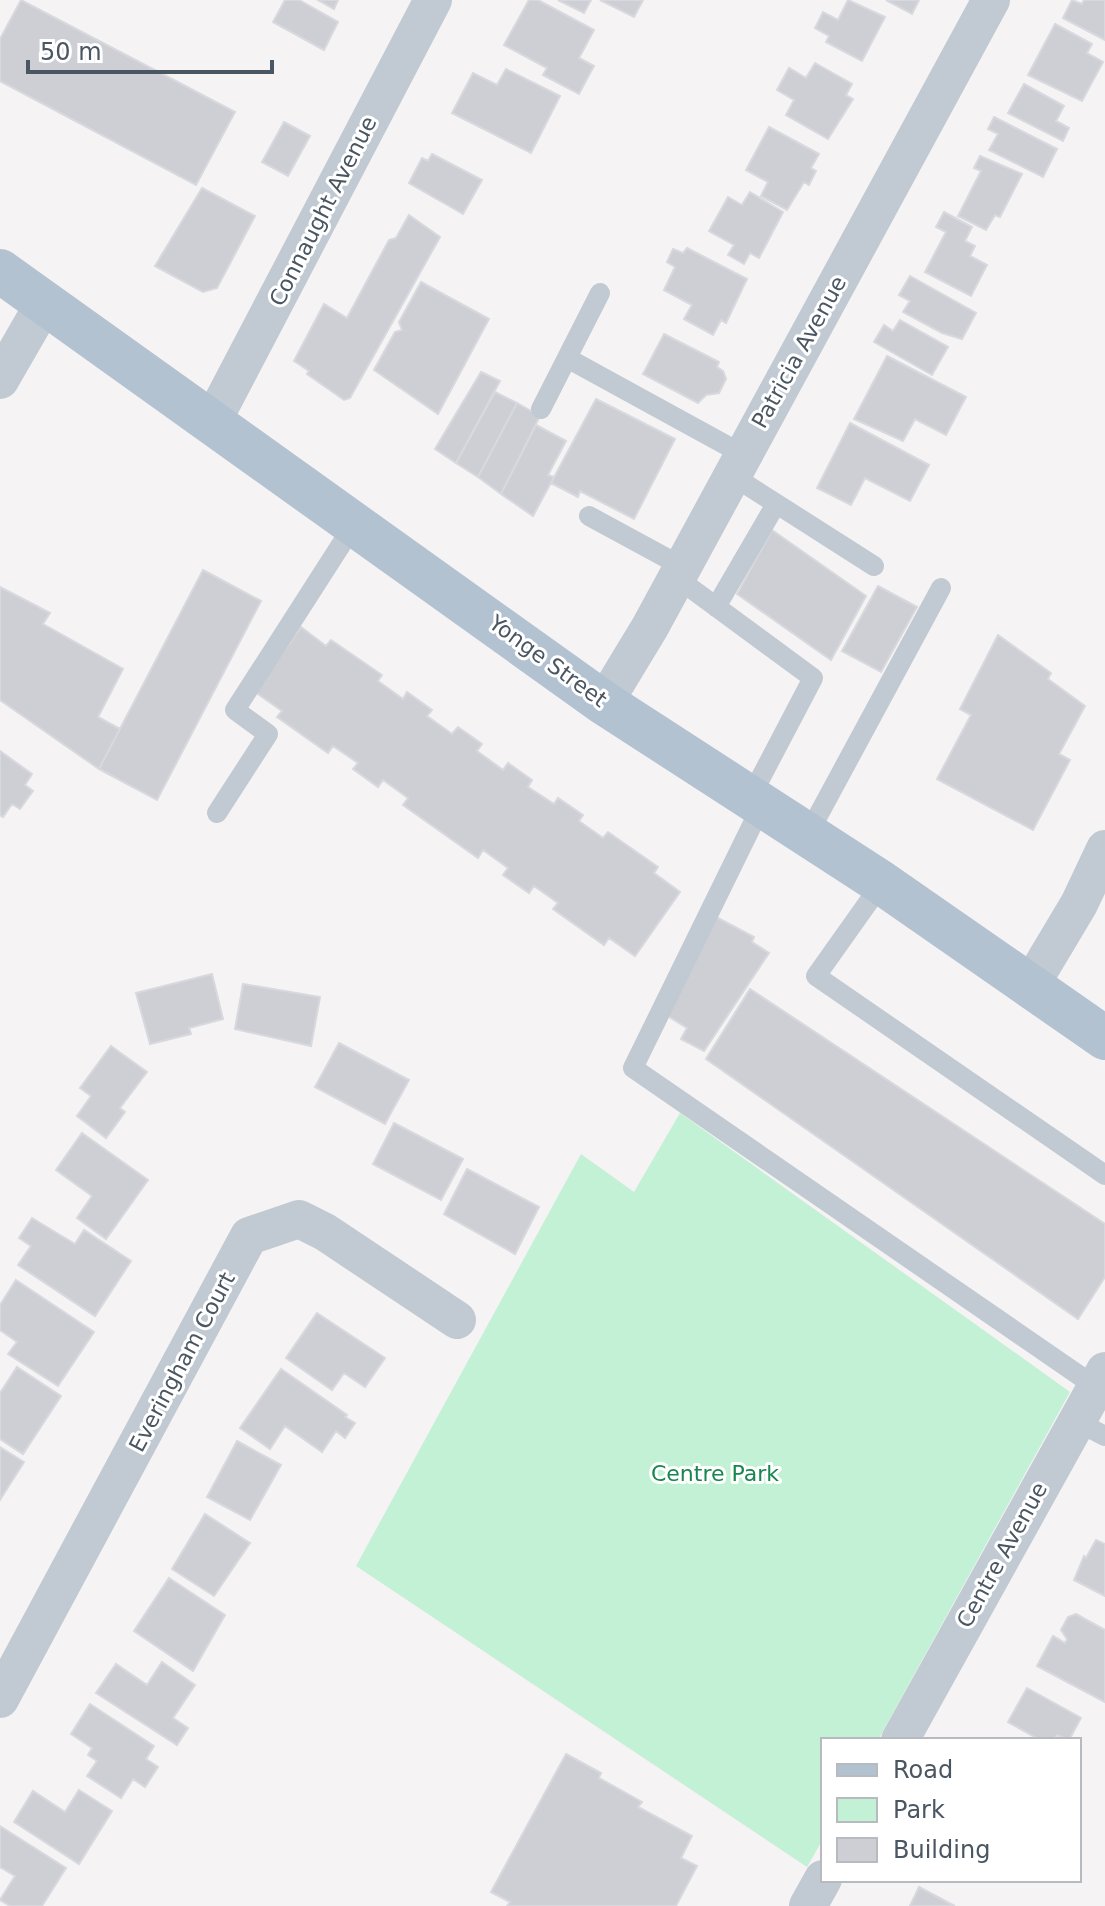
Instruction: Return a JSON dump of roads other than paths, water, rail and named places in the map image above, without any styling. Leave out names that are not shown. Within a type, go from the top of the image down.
[{"type":"main road","name":"Yonge Street","points":[[0,271],[604,703],[755,804],[882,883],[1105,1038]]},
{"type":"street","name":"Connaught Avenue","points":[[212,422],[433,0]]},
{"type":"street","name":"Patricia Avenue","points":[[604,703],[680,572],[991,0]]},
{"type":"street","points":[[0,380],[45,302]]},
{"type":"street","points":[[1030,986],[1079,904],[1105,849]]},
{"type":"street","name":"Everingham Court","points":[[0,1699],[249,1236],[299,1219],[325,1232],[457,1320]]},
{"type":"street","name":"Centre Avenue","points":[[901,1738],[1090,1428],[1100,1379]]},
{"type":"street","points":[[808,1906],[821,1882]]},
{"type":"lane","points":[[541,409],[600,293]]},
{"type":"lane","points":[[567,358],[738,465],[776,504],[874,566]]},
{"type":"lane","points":[[716,607],[776,504]]},
{"type":"lane","points":[[589,516],[680,572],[716,607],[813,678],[633,1068],[1100,1379]]},
{"type":"lane","points":[[217,813],[268,734],[235,710],[355,523]]},
{"type":"lane","points":[[807,836],[941,588]]},
{"type":"lane","points":[[882,883],[816,976],[1105,1175]]},
{"type":"park label","name":"Centre Park","points":[[715,1473]]}]
